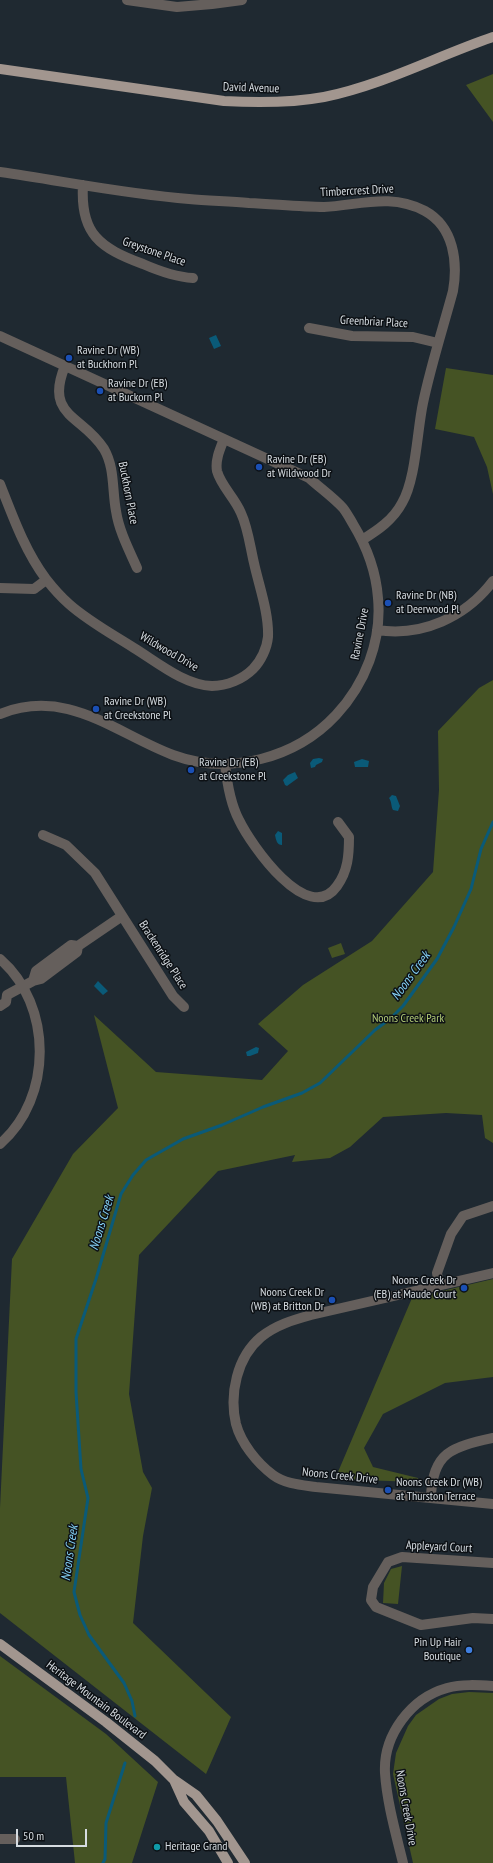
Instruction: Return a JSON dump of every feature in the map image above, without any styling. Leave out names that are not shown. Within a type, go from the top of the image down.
[{"type":"main road","name":"David Avenue","points":[[0,69],[224,101],[259,103],[291,101],[324,97],[354,89],[493,37]]},
{"type":"main road","name":"Heritage Mountain Boulevard","points":[[0,1644],[106,1722],[155,1762],[173,1779],[196,1795],[217,1821],[245,1863]]},
{"type":"main road","name":"Heritage Mountain Boulevard","points":[[173,1779],[184,1802],[209,1831],[228,1863]]},
{"type":"street","points":[[127,0],[177,7],[242,0]]},
{"type":"street","name":"Timbercrest Drive","points":[[0,172],[188,199],[313,207],[387,200],[397,201],[427,212],[437,222],[445,232],[454,255],[456,266],[453,291],[423,402],[410,480],[406,496],[396,513],[389,521],[362,540]]},
{"type":"street","name":"Greystone Place","points":[[83,185],[83,210],[89,228],[105,246],[118,255],[149,267],[174,276],[193,278]]},
{"type":"street","name":"Greenbriar Place","points":[[309,328],[352,336],[413,337],[438,343]]},
{"type":"street","name":"Ravine Drive","points":[[0,336],[309,478],[343,509],[362,540],[369,554],[377,583],[379,611],[377,630],[368,667],[362,680],[341,709],[325,726],[300,744],[272,756],[249,762],[225,764],[199,761],[175,756],[95,717],[77,711],[53,706],[33,706],[20,707],[0,714]]},
{"type":"street","name":"Buckhorn Place","points":[[64,366],[59,384],[60,400],[68,414],[92,434],[104,449],[112,474],[117,518],[137,568]]},
{"type":"street","name":"Wildwood Drive","points":[[0,484],[25,544],[46,580],[69,604],[97,625],[192,681],[212,686],[221,685],[236,681],[252,671],[257,665],[267,645],[267,626],[244,520],[238,505],[222,482],[217,470],[218,455],[224,439]]},
{"type":"street","points":[[0,588],[34,589],[46,580]]},
{"type":"street","points":[[377,630],[393,632],[411,631],[441,622],[454,616],[472,604],[493,581]]},
{"type":"street","points":[[225,764],[226,778],[232,803],[248,837],[269,864],[287,882],[301,893],[311,898],[318,899],[326,897],[333,891],[346,870],[349,837],[338,822]]},
{"type":"street","name":"Brackenridge Place","points":[[44,835],[66,845],[95,873],[172,996],[184,1007]]},
{"type":"street","name":"Brackenridge Place","points":[[3,994],[41,979],[78,952],[78,946],[122,916]]},
{"type":"street","points":[[0,959],[23,987],[39,1029],[40,1042],[40,1067],[34,1091],[25,1114],[12,1132],[0,1144]]},
{"type":"street","points":[[0,1006],[6,1002],[3,994]]},
{"type":"street","points":[[439,1285],[436,1273],[451,1234],[463,1216],[493,1206]]},
{"type":"street","name":"Noons Creek Drive","points":[[493,1273],[311,1315],[287,1322],[271,1330],[260,1338],[245,1357],[237,1376],[234,1398],[236,1424],[241,1436],[261,1464],[274,1476],[293,1483],[316,1487],[493,1504]]},
{"type":"street","points":[[431,1498],[433,1476],[439,1461],[458,1448],[493,1438]]},
{"type":"street","name":"Appleyard Court","points":[[493,1563],[402,1557],[388,1562],[373,1587],[371,1600],[376,1607],[421,1625],[473,1618],[493,1619]]},
{"type":"street","name":"Noons Creek Drive","points":[[403,1863],[385,1772],[386,1758],[393,1734],[413,1707],[438,1691],[459,1686],[493,1686]]},
{"type":"street","points":[[0,1839],[14,1839]]},
{"type":"green space","points":[[493,74],[493,122],[466,85]]},
{"type":"green space","points":[[446,368],[493,375],[493,494],[487,467],[474,437],[435,429]]},
{"type":"green space","name":"Noons Creek Park","points":[[493,680],[493,1143],[485,1138],[482,1115],[446,1113],[383,1117],[350,1147],[330,1158],[292,1162],[295,1155],[218,1171],[139,1255],[129,1394],[143,1472],[152,1488],[143,1536],[133,1623],[231,1717],[206,1774],[0,1613],[0,1508],[12,1259],[73,1154],[118,1108],[94,1015],[156,1072],[262,1080],[288,1051],[258,1024],[303,985],[372,941],[433,872],[439,790],[438,731],[479,688]]},
{"type":"green space","points":[[341,943],[345,954],[332,958],[328,948]]},
{"type":"green space","points":[[493,1279],[493,1377],[445,1383],[383,1414],[364,1448],[373,1467],[418,1478],[416,1482],[335,1479],[412,1298]]},
{"type":"green space","points":[[402,1566],[398,1604],[383,1603],[384,1583],[391,1569]]},
{"type":"green space","points":[[0,1656],[106,1734],[158,1782],[132,1863],[75,1863],[66,1777],[0,1777]]},
{"type":"green space","points":[[469,1692],[493,1693],[493,1863],[413,1863],[393,1774],[396,1753],[408,1726],[416,1715],[439,1699],[452,1694]]},
{"type":"water","points":[[216,335],[221,346],[214,349],[209,338]]},
{"type":"water","points":[[313,759],[323,759],[322,762],[311,768],[310,763]]},
{"type":"water","points":[[362,759],[369,761],[368,767],[355,767],[354,762]]},
{"type":"water","points":[[295,772],[298,778],[287,786],[285,785],[283,780],[288,775]]},
{"type":"water","points":[[392,795],[396,796],[400,806],[398,811],[392,809],[389,798]]},
{"type":"water","points":[[278,831],[282,833],[282,845],[278,843],[276,839],[275,835]]},
{"type":"water","points":[[98,981],[108,991],[103,995],[94,986]]},
{"type":"water","points":[[256,1047],[259,1048],[258,1053],[247,1056],[246,1052]]},
{"type":"waterway","name":"Noons Creek","points":[[135,1716],[132,1701],[124,1683],[89,1635],[80,1615],[74,1592],[88,1498],[81,1469],[76,1392],[76,1339],[96,1279],[121,1194],[133,1175],[146,1160],[183,1139],[302,1093],[320,1083],[375,1030],[391,1018],[403,1006],[437,959],[454,927],[471,889],[481,849],[493,822]]},
{"type":"waterway","name":"Noons Creek","points":[[103,1863],[105,1859],[106,1823],[125,1763]]},
{"type":"place","name":"Ravine Dr (WB) at Buckhorn Pl","points":[[69,358]]},
{"type":"place","name":"Ravine Dr (EB) at Buckorn Pl","points":[[100,391]]},
{"type":"place","name":"Ravine Dr (EB) at Wildwood Dr","points":[[259,467]]},
{"type":"place","name":"Ravine Dr (NB) at Deerwood Pl","points":[[388,603]]},
{"type":"place","name":"Ravine Dr (WB) at Creekstone Pl","points":[[96,709]]},
{"type":"place","name":"Ravine Dr (EB) at Creekstone Pl","points":[[191,770]]},
{"type":"place","name":"Noons Creek Dr (EB) at Maude Court","points":[[464,1288]]},
{"type":"place","name":"Noons Creek Dr (WB) at Britton Dr","points":[[332,1300]]},
{"type":"place","name":"Noons Creek Dr (WB) at Thurston Terrace","points":[[388,1490]]},
{"type":"place","name":"Pin Up Hair Boutique","points":[[469,1650]]},
{"type":"place","name":"Heritage Grand","points":[[157,1847]]}]
